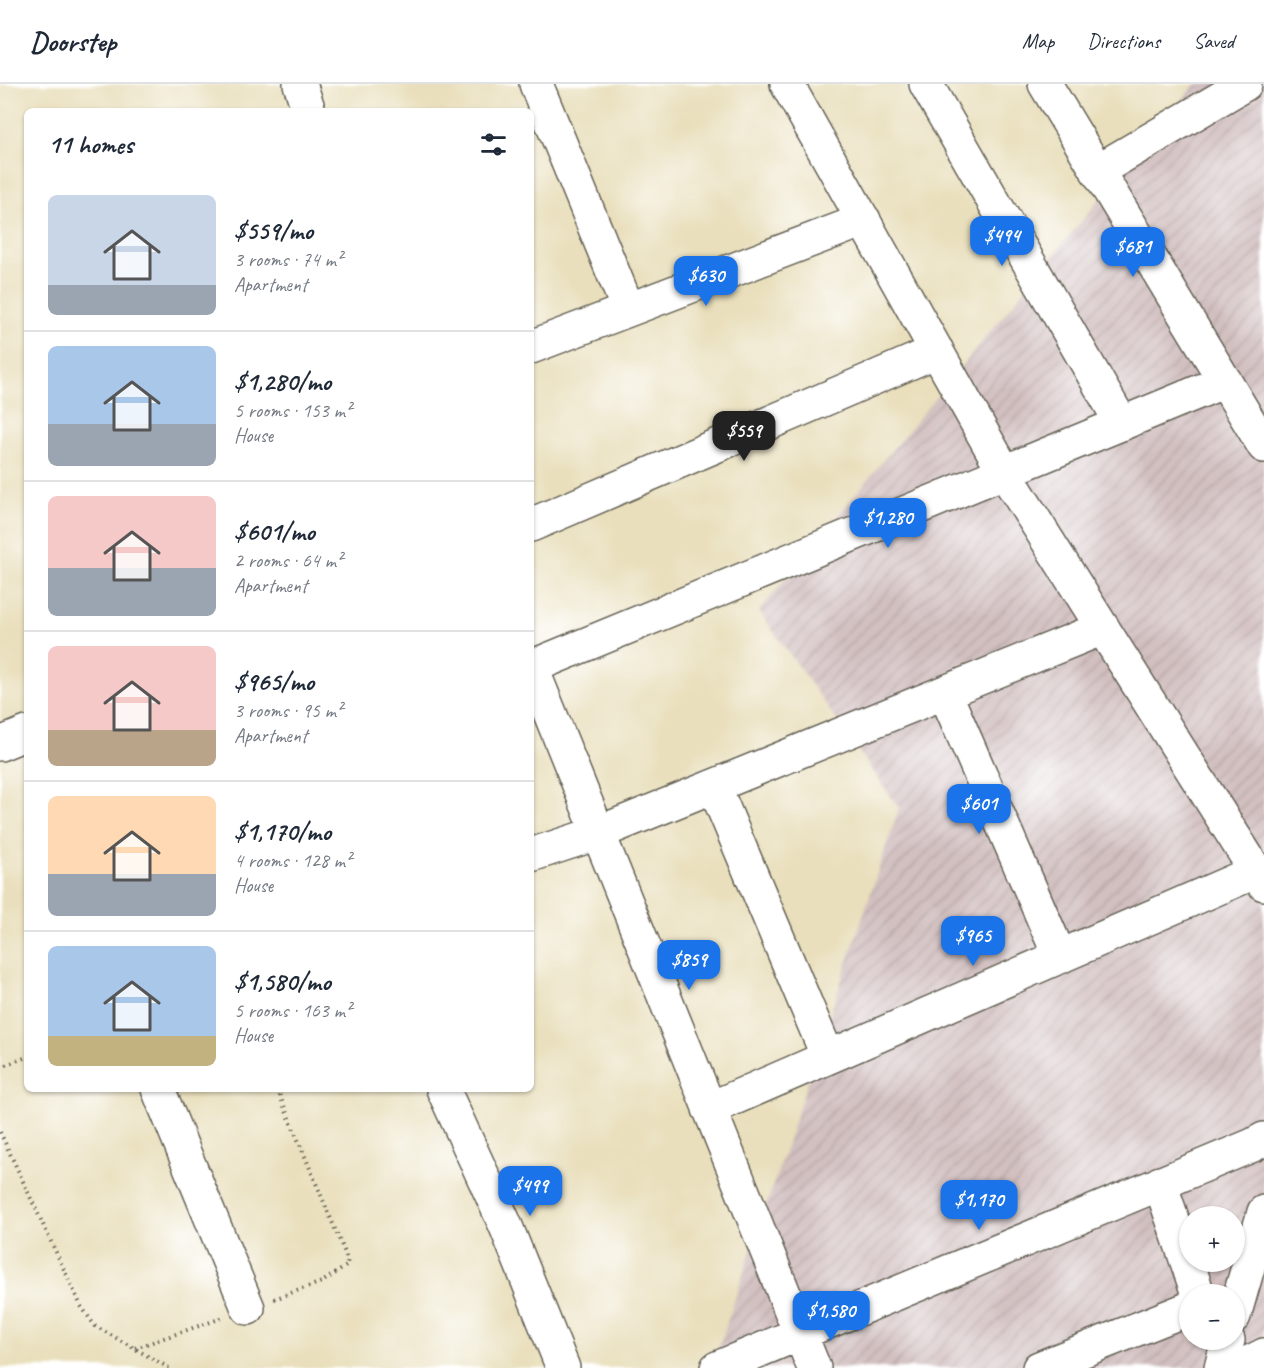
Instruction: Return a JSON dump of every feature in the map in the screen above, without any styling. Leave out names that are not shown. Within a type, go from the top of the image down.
[{"type":"street","points":[[300,84],[308,108]]},
{"type":"street","points":[[536,84],[628,309]]},
{"type":"street","points":[[709,1109],[1060,957],[1260,877],[1005,473],[788,84]]},
{"type":"street","points":[[926,84],[1122,424]]},
{"type":"street","points":[[1045,84],[1264,446]]},
{"type":"street","points":[[1097,171],[1245,84]]},
{"type":"street","points":[[534,346],[864,220]]},
{"type":"street","points":[[534,524],[937,351]]},
{"type":"street","points":[[534,665],[1225,381]]},
{"type":"street","points":[[534,854],[598,833],[1103,628]]},
{"type":"street","points":[[534,673],[814,1368]]},
{"type":"street","points":[[945,693],[1060,957]]},
{"type":"street","points":[[0,744],[24,734]]},
{"type":"street","points":[[714,786],[828,1057]]},
{"type":"street","points":[[159,1092],[249,1308]]},
{"type":"street","points":[[443,1092],[505,1224],[563,1368]]},
{"type":"street","points":[[717,1368],[1264,1139]]},
{"type":"street","points":[[1160,1184],[1195,1284]]},
{"type":"street","points":[[1243,1284],[1264,1212]]},
{"type":"street","points":[[1040,1368],[1179,1312]]},
{"type":"street","points":[[1212,1350],[1216,1368]]},
{"type":"path","points":[[0,1067],[24,1058]]},
{"type":"path","points":[[135,1348],[322,1282],[348,1265],[345,1252],[279,1092]]},
{"type":"path","points":[[0,1132],[81,1306],[95,1326],[169,1368]]},
{"type":"shaded area","points":[[1195,84],[1264,84],[1264,1368],[712,1368],[899,808],[759,611]]}]
